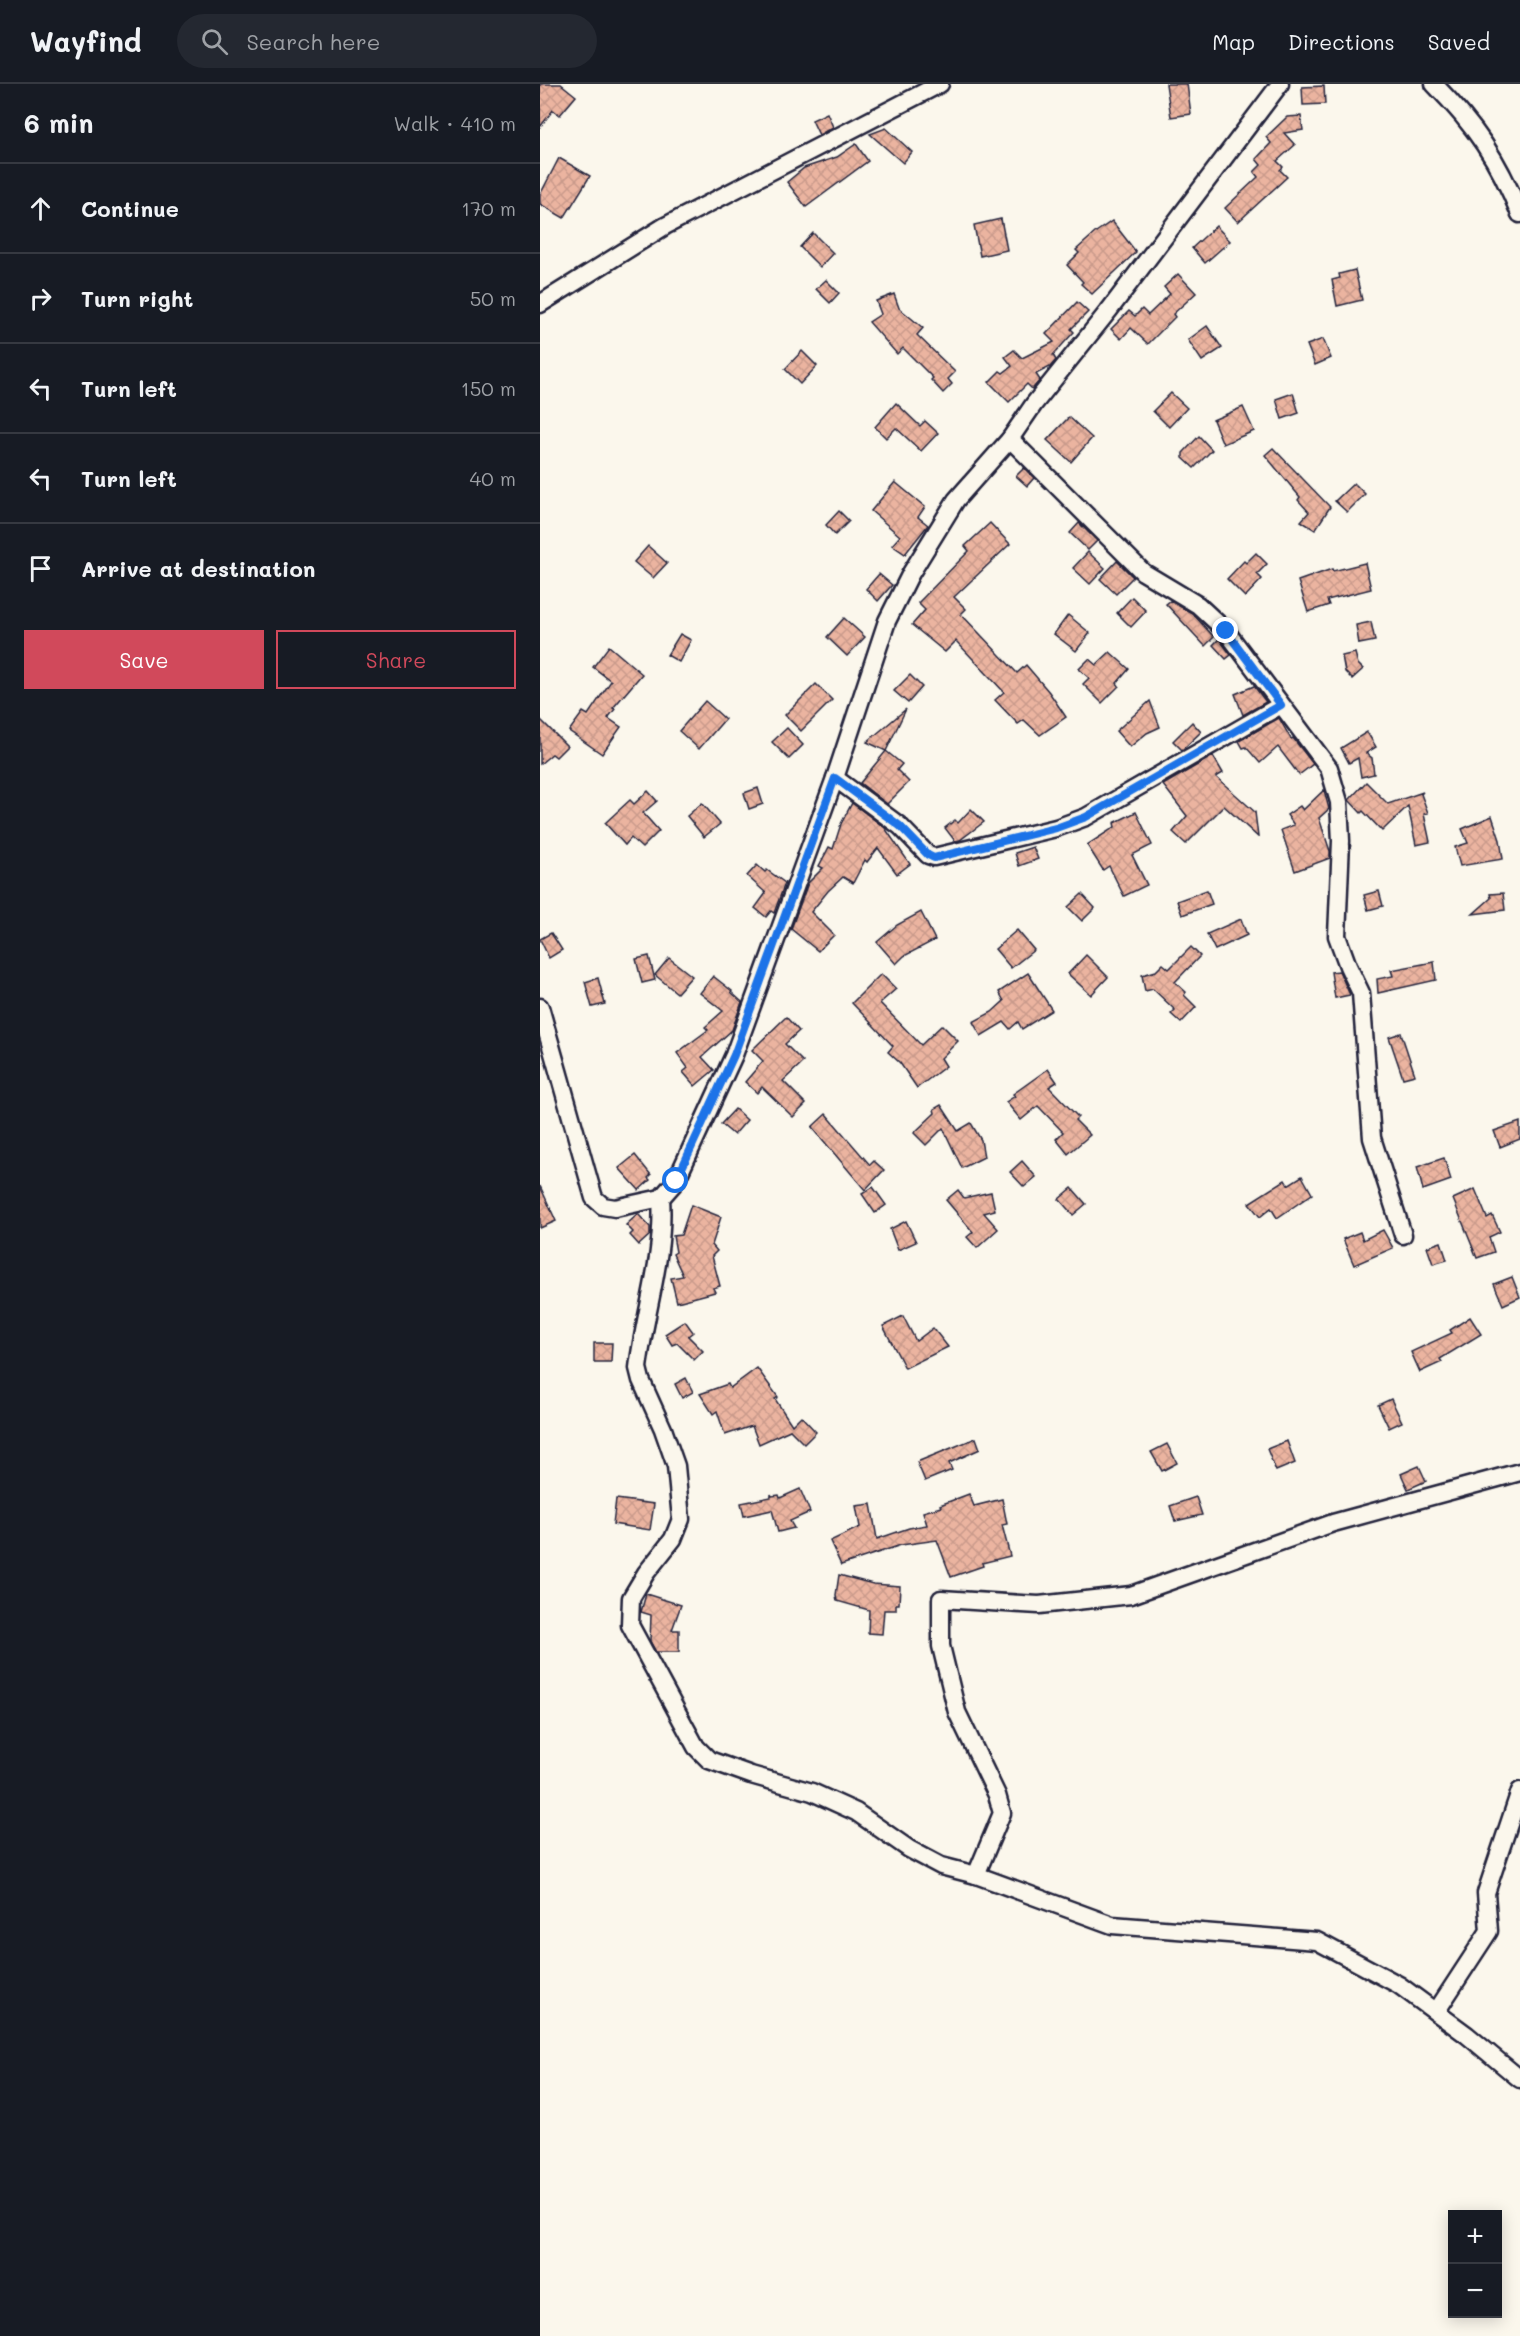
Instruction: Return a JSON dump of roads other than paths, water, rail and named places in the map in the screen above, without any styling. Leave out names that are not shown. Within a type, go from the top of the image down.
[{"type":"street","points":[[540,304],[665,226],[940,84]]},
{"type":"street","points":[[540,1007],[594,1198],[603,1206],[615,1208],[661,1198],[676,1181],[734,1055],[835,778],[887,621],[899,594],[956,500],[1010,439],[1034,404],[1110,309],[1281,84]]},
{"type":"street","points":[[1434,84],[1460,111],[1489,150],[1505,178],[1520,214]]},
{"type":"street","points":[[1010,439],[1143,572],[1205,610],[1226,631],[1329,768],[1339,802],[1341,841],[1337,936],[1348,966],[1362,993],[1372,1138],[1402,1235]]},
{"type":"street","points":[[835,778],[900,826],[928,855],[934,858],[1056,828],[1086,817],[1281,705]]},
{"type":"street","points":[[661,1198],[662,1219],[658,1252],[638,1368],[640,1380],[663,1429],[676,1466],[681,1519],[673,1539],[646,1572],[632,1598],[630,1625],[684,1729],[696,1747],[709,1760],[751,1775],[812,1792],[856,1812],[909,1849],[941,1866],[976,1875],[1112,1925],[1317,1941],[1399,1985],[1514,2072],[1520,2079]]},
{"type":"street","points":[[976,1875],[1002,1813],[997,1795],[957,1712],[941,1646],[941,1599],[1039,1605],[1131,1595],[1333,1523],[1520,1472]]},
{"type":"street","points":[[1436,2012],[1489,1931],[1486,1893],[1520,1791]]}]
